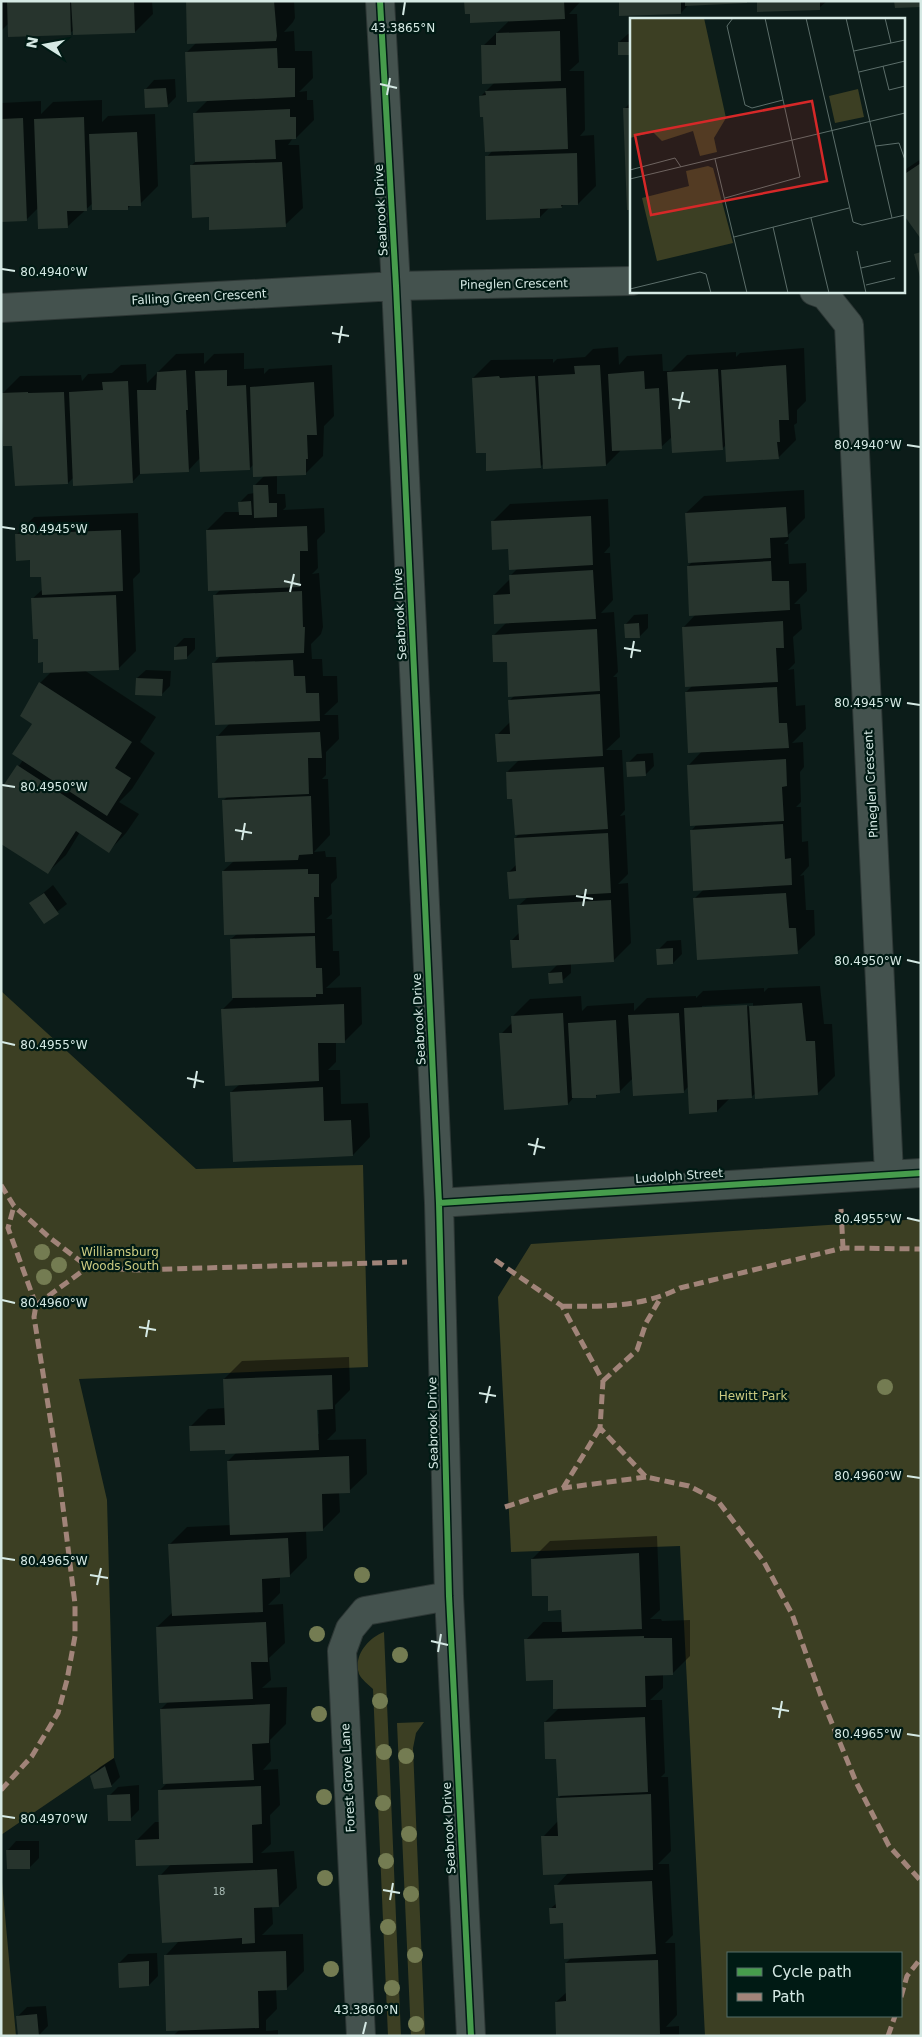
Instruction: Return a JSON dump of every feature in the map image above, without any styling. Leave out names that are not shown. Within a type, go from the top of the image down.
[{"type":"street","name":"Seabrook Drive","points":[[380,1],[396,286],[439,1203],[449,1596],[472,2036]]},
{"type":"street","name":"Pineglen Crescent","points":[[396,286],[630,282]]},
{"type":"street","name":"Falling Green Crescent","points":[[1,308],[396,286]]},
{"type":"street","name":"Pineglen Crescent","points":[[817,292],[825,295],[849,325],[889,1174]]},
{"type":"street","name":"Ludolph Street","points":[[439,1203],[921,1173]]},
{"type":"street","name":"Forest Grove Lane","points":[[360,2036],[342,1652],[350,1629],[365,1612],[449,1596]]},
{"type":"green space","name":"Williamsburg Woods South","points":[[1,991],[196,1169],[363,1165],[368,1367],[79,1379],[107,1500],[114,1758],[1,1835]]},
{"type":"green space","name":"Hewitt Park","points":[[921,1219],[921,2036],[705,2036],[680,1546],[511,1552],[498,1297],[531,1244]]},
{"type":"green space","points":[[384,1632],[401,2036],[388,2036],[373,1689],[360,1676],[358,1667],[358,1661],[363,1648],[372,1639]]},
{"type":"green space","points":[[424,1722],[416,1733],[413,1748],[425,2036],[411,2036],[397,1723]]},
{"type":"green space","points":[[1,1871],[16,2036],[1,2036]]},
{"type":"building","points":[[7,1],[70,1],[71,35],[8,37]]},
{"type":"building","points":[[71,1],[134,1],[135,33],[73,35]]},
{"type":"building","points":[[186,1],[274,1],[276,41],[187,44]]},
{"type":"building","points":[[464,1],[564,1],[565,19],[470,23],[470,14],[465,14]]},
{"type":"building","points":[[619,1],[681,1],[681,14],[619,16]]},
{"type":"building","points":[[685,1],[747,1],[747,3],[685,6]]},
{"type":"building","points":[[757,1],[820,1],[820,10],[757,12]]},
{"type":"building","points":[[894,1],[921,1],[921,7],[895,8]]},
{"type":"building","points":[[560,31],[561,81],[482,84],[481,45],[496,45],[496,33]]},
{"type":"building","points":[[618,42],[630,42],[630,55],[618,55]]},
{"type":"building","points":[[277,48],[278,68],[295,68],[295,97],[187,102],[185,52]]},
{"type":"building","points":[[166,88],[168,107],[145,108],[144,89]]},
{"type":"building","points":[[566,88],[568,149],[485,152],[483,117],[480,117],[479,96],[486,95],[485,91]]},
{"type":"building","points":[[623,108],[630,108],[630,210],[627,210]]},
{"type":"building","points":[[290,109],[290,117],[296,117],[296,139],[275,140],[276,159],[195,162],[193,113]]},
{"type":"building","points":[[84,117],[87,211],[67,211],[68,228],[38,229],[34,119]]},
{"type":"building","points":[[23,118],[27,221],[1,222],[1,119]]},
{"type":"building","points":[[137,132],[141,206],[128,206],[128,210],[92,210],[89,134]]},
{"type":"building","points":[[577,153],[578,205],[561,205],[562,208],[540,209],[540,218],[486,220],[485,156]]},
{"type":"building","points":[[282,162],[286,227],[209,230],[209,217],[192,218],[190,165]]},
{"type":"building","points":[[921,163],[921,239],[904,215],[904,174]]},
{"type":"building","points":[[921,252],[921,277],[920,277],[914,254]]},
{"type":"building","points":[[600,365],[606,466],[543,469],[538,376],[575,374],[574,366]]},
{"type":"building","points":[[786,365],[789,420],[779,420],[780,442],[777,442],[779,459],[726,462],[721,370]]},
{"type":"building","points":[[718,369],[723,450],[672,453],[667,372]]},
{"type":"building","points":[[186,370],[189,472],[140,474],[137,390],[156,390],[157,372]]},
{"type":"building","points":[[227,370],[227,386],[246,385],[250,470],[200,472],[195,371]]},
{"type":"building","points":[[644,371],[645,389],[659,388],[662,449],[612,451],[608,374]]},
{"type":"building","points":[[499,376],[500,378],[535,376],[541,468],[486,471],[486,453],[476,453],[472,378]]},
{"type":"building","points":[[128,381],[133,483],[73,486],[69,392],[103,390],[102,382]]},
{"type":"building","points":[[314,382],[317,435],[307,435],[308,459],[306,459],[306,475],[253,477],[250,387]]},
{"type":"building","points":[[64,392],[68,484],[15,486],[12,446],[3,446],[1,393]]},
{"type":"building","points":[[253,485],[268,485],[269,503],[277,503],[277,517],[254,518]]},
{"type":"building","points":[[251,501],[252,515],[239,515],[238,502]]},
{"type":"building","points":[[786,507],[788,537],[770,538],[771,558],[688,563],[685,513]]},
{"type":"building","points":[[591,516],[593,565],[509,570],[508,549],[492,550],[491,521]]},
{"type":"building","points":[[307,526],[308,551],[300,551],[300,587],[208,591],[206,530]]},
{"type":"building","points":[[121,530],[123,591],[42,595],[41,577],[30,577],[30,560],[16,561],[15,534]]},
{"type":"building","points":[[771,561],[772,581],[789,581],[790,610],[689,616],[687,566]]},
{"type":"building","points":[[593,570],[596,619],[494,624],[493,595],[510,594],[509,575]]},
{"type":"building","points":[[302,591],[303,627],[305,627],[304,653],[216,657],[213,595]]},
{"type":"building","points":[[116,595],[119,670],[43,673],[43,662],[38,663],[38,639],[33,639],[31,598]]},
{"type":"building","points":[[783,621],[784,648],[776,648],[778,682],[685,687],[682,627]]},
{"type":"building","points":[[639,623],[640,638],[625,638],[624,624]]},
{"type":"building","points":[[597,629],[600,691],[508,697],[507,662],[493,662],[492,635]]},
{"type":"building","points":[[187,646],[187,659],[174,660],[174,647]]},
{"type":"building","points":[[293,660],[294,676],[305,676],[306,693],[319,693],[320,721],[215,725],[212,663]]},
{"type":"building","points":[[136,678],[163,679],[162,696],[135,695]]},
{"type":"building","points":[[39,682],[132,742],[115,768],[131,778],[107,816],[12,754],[32,724],[20,716]]},
{"type":"building","points":[[777,687],[779,723],[787,723],[789,748],[688,753],[685,692]]},
{"type":"building","points":[[600,694],[603,756],[497,762],[495,734],[510,734],[508,700]]},
{"type":"building","points":[[320,732],[322,758],[308,758],[309,794],[218,798],[216,736]]},
{"type":"building","points":[[786,759],[787,786],[782,787],[784,821],[690,826],[687,765]]},
{"type":"building","points":[[645,761],[646,776],[627,777],[626,762]]},
{"type":"building","points":[[17,765],[122,833],[109,853],[76,831],[48,874],[1,844],[1,789]]},
{"type":"building","points":[[604,767],[608,829],[515,835],[512,799],[507,799],[506,772]]},
{"type":"building","points":[[311,796],[313,854],[299,855],[298,860],[225,862],[222,800]]},
{"type":"building","points":[[783,824],[785,859],[791,858],[792,885],[693,891],[690,830]]},
{"type":"building","points":[[608,833],[611,893],[509,899],[507,872],[516,871],[514,838]]},
{"type":"building","points":[[308,869],[308,874],[319,874],[319,897],[314,897],[315,933],[224,935],[222,871]]},
{"type":"building","points":[[44,893],[59,914],[44,924],[29,903]]},
{"type":"building","points":[[786,893],[789,928],[796,928],[798,954],[697,960],[693,898]]},
{"type":"building","points":[[611,900],[614,962],[512,968],[510,940],[519,940],[517,905]]},
{"type":"building","points":[[315,936],[316,968],[322,968],[323,994],[316,994],[316,997],[232,998],[230,939]]},
{"type":"building","points":[[673,948],[673,964],[657,965],[656,949]]},
{"type":"building","points":[[562,972],[563,983],[549,984],[548,973]]},
{"type":"building","points":[[802,1003],[806,1041],[815,1041],[818,1095],[755,1099],[749,1006]]},
{"type":"building","points":[[344,1004],[345,1043],[318,1043],[319,1081],[225,1086],[221,1009]]},
{"type":"building","points":[[747,1005],[752,1098],[717,1100],[717,1112],[689,1114],[684,1008]]},
{"type":"building","points":[[563,1013],[568,1105],[504,1110],[499,1033],[512,1033],[511,1016]]},
{"type":"building","points":[[679,1013],[684,1093],[633,1096],[628,1015]]},
{"type":"building","points":[[616,1020],[620,1093],[596,1095],[596,1098],[572,1098],[568,1023]]},
{"type":"building","points":[[323,1087],[324,1121],[351,1120],[353,1156],[233,1162],[230,1092]]},
{"type":"building","points":[[332,1375],[333,1409],[317,1410],[319,1450],[225,1454],[225,1450],[190,1451],[189,1426],[225,1425],[223,1379]]},
{"type":"building","points":[[349,1456],[350,1493],[322,1494],[323,1531],[230,1535],[227,1461]]},
{"type":"building","points":[[288,1538],[290,1577],[262,1579],[263,1612],[172,1616],[168,1544]]},
{"type":"building","points":[[639,1553],[642,1629],[562,1632],[561,1610],[548,1611],[548,1596],[532,1596],[531,1559]]},
{"type":"building","points":[[266,1622],[268,1662],[251,1662],[253,1699],[159,1703],[156,1627]]},
{"type":"building","points":[[644,1636],[644,1638],[672,1638],[673,1675],[645,1676],[646,1707],[553,1709],[553,1680],[526,1681],[524,1639]]},
{"type":"building","points":[[270,1704],[269,1743],[252,1744],[254,1780],[163,1784],[160,1709]]},
{"type":"building","points":[[645,1717],[648,1792],[558,1796],[556,1759],[545,1759],[544,1722]]},
{"type":"building","points":[[105,1766],[112,1787],[94,1789],[90,1776]]},
{"type":"building","points":[[261,1786],[262,1824],[252,1825],[253,1863],[136,1866],[135,1840],[159,1839],[158,1790]]},
{"type":"building","points":[[130,1794],[131,1821],[108,1821],[107,1795]]},
{"type":"building","points":[[651,1794],[653,1870],[543,1875],[541,1836],[558,1836],[556,1798]]},
{"type":"building","points":[[6,1850],[30,1850],[30,1869],[7,1869]]},
{"type":"building","points":[[277,1869],[279,1907],[254,1908],[255,1943],[242,1944],[242,1938],[162,1943],[158,1875]]},
{"type":"building","points":[[652,1881],[656,1954],[564,1959],[563,1923],[550,1924],[549,1908],[556,1908],[554,1885]]},
{"type":"building","points":[[286,1951],[287,1990],[258,1991],[259,2028],[166,2031],[164,1955]]},
{"type":"building","points":[[658,1960],[660,2034],[556,2036],[555,2002],[566,2001],[565,1963]]},
{"type":"building","points":[[149,1961],[149,1986],[119,1988],[118,1963]]},
{"type":"building","points":[[37,2014],[39,2036],[18,2036],[16,2016]]},
{"type":"marked path","points":[[1,1185],[14,1206],[50,1238],[88,1267],[137,1270],[407,1262]]},
{"type":"marked path","points":[[1,1790],[32,1756],[58,1713],[67,1680],[75,1636],[75,1604],[58,1467],[34,1317],[36,1305],[8,1228],[14,1206]]},
{"type":"marked path","points":[[841,1209],[843,1248]]},
{"type":"marked path","points":[[562,1306],[607,1306],[637,1302],[680,1288],[843,1248],[921,1249]]},
{"type":"marked path","points":[[495,1260],[562,1306],[603,1381],[600,1428],[646,1477],[689,1486],[718,1501],[764,1562],[792,1614],[822,1699],[856,1782],[889,1846],[921,1881]]},
{"type":"marked path","points":[[36,1305],[88,1267]]},
{"type":"marked path","points":[[603,1381],[637,1350],[646,1323],[661,1297]]},
{"type":"marked path","points":[[563,1488],[600,1428]]},
{"type":"marked path","points":[[505,1507],[563,1488],[646,1477]]},
{"type":"marked path","points":[[902,1994],[907,1976],[921,1958]]},
{"type":"marked path","points":[[888,2036],[895,2017]]},
{"type":"cycle path","points":[[380,1],[396,286],[439,1203],[449,1596],[471,2036]]},
{"type":"cycle path","points":[[439,1203],[921,1173]]}]
